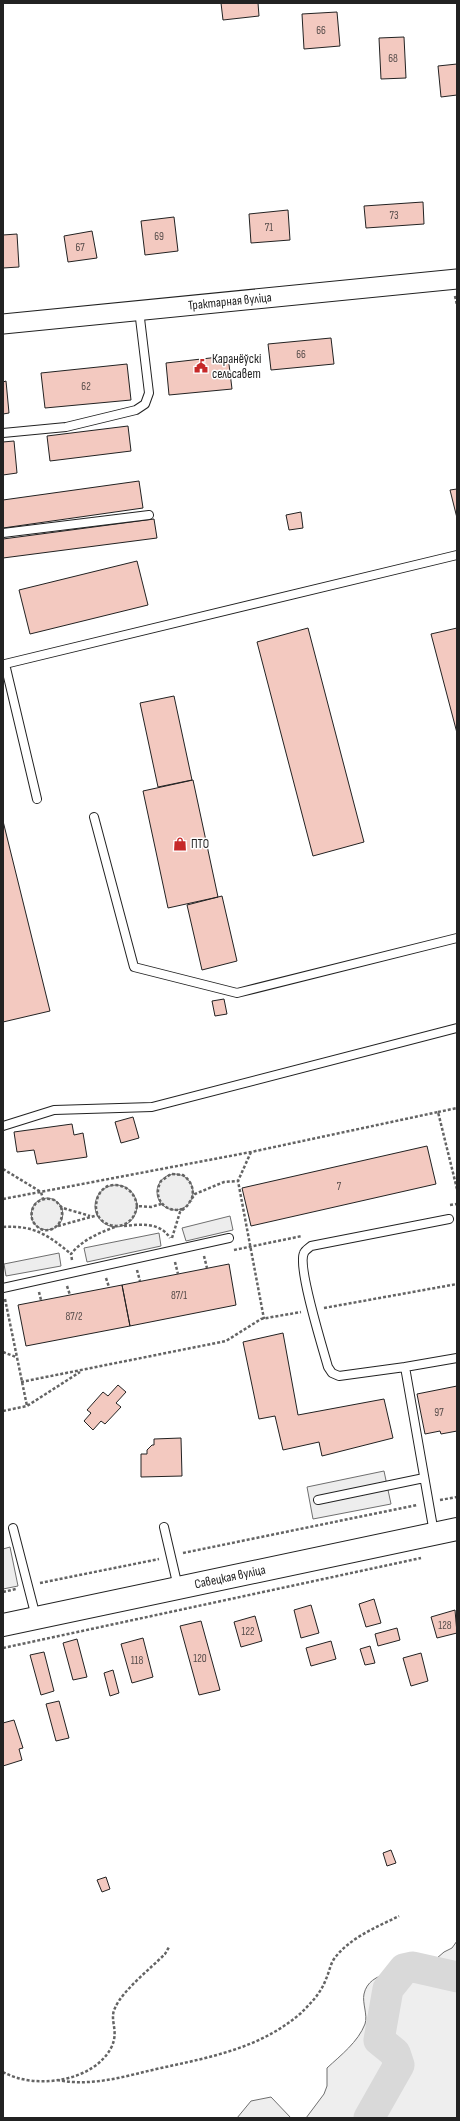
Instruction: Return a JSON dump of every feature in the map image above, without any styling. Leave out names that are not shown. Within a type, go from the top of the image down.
[{"type":"main road","name":"Савецкая вуліца","points":[[3,1625],[457,1529]]},
{"type":"street","name":"Трактарная вуліца","points":[[3,324],[457,279]]},
{"type":"lane","points":[[3,433],[66,427],[136,410],[145,404],[149,393],[139,310]]},
{"type":"lane","points":[[3,534],[149,515]]},
{"type":"lane","points":[[37,799],[5,664],[457,555]]},
{"type":"lane","points":[[94,817],[134,967],[237,994],[457,938]]},
{"type":"lane","points":[[3,1126],[54,1110],[152,1107],[457,1028]]},
{"type":"lane","points":[[449,1219],[311,1246],[304,1252],[302,1262],[312,1310],[328,1367],[332,1373],[339,1376],[457,1358]]},
{"type":"lane","points":[[3,1288],[229,1238]]},
{"type":"lane","points":[[405,1367],[434,1534]]},
{"type":"lane","points":[[318,1500],[424,1478]]},
{"type":"lane","points":[[164,1527],[178,1588]]},
{"type":"lane","points":[[13,1528],[36,1618]]},
{"type":"path","points":[[3,1199],[251,1152],[457,1108]]},
{"type":"path","points":[[438,1112],[457,1188]]},
{"type":"path","points":[[251,1152],[238,1181],[264,1319]]},
{"type":"path","points":[[174,1166],[175,1174]]},
{"type":"path","points":[[3,1169],[41,1192],[43,1199]]},
{"type":"path","points":[[183,1209],[171,1210],[161,1204],[158,1198],[158,1186],[165,1177],[175,1174],[183,1175],[192,1184],[193,1190],[191,1201]]},
{"type":"path","points":[[114,1178],[114,1185]]},
{"type":"path","points":[[122,1226],[133,1218],[137,1206],[132,1193],[121,1186],[114,1185],[106,1187],[98,1197],[96,1204],[98,1215],[103,1222],[116,1226],[122,1226],[140,1224],[160,1228],[171,1241],[180,1212],[191,1201],[195,1194],[224,1182],[238,1181]]},
{"type":"path","points":[[75,1273],[71,1254],[38,1229],[32,1220],[32,1209],[38,1201],[43,1199],[54,1200],[61,1207],[90,1216]]},
{"type":"path","points":[[137,1206],[161,1204]]},
{"type":"path","points":[[57,1226],[62,1218],[61,1207]]},
{"type":"path","points":[[3,1227],[20,1226],[48,1230],[90,1216],[98,1215]]},
{"type":"path","points":[[71,1254],[86,1240],[116,1226]]},
{"type":"path","points":[[173,1251],[178,1274]]},
{"type":"path","points":[[204,1256],[207,1268]]},
{"type":"path","points":[[137,1269],[140,1281]]},
{"type":"path","points":[[106,1276],[108,1287]]},
{"type":"path","points":[[67,1284],[70,1295]]},
{"type":"path","points":[[21,1382],[226,1341],[264,1319],[457,1284]]},
{"type":"path","points":[[3,1288],[27,1406]]},
{"type":"path","points":[[38,1289],[41,1300]]},
{"type":"path","points":[[3,1352],[16,1357]]},
{"type":"path","points":[[3,1411],[27,1406],[82,1371]]},
{"type":"path","points":[[3,1592],[457,1497]]},
{"type":"path","points":[[3,1648],[428,1557]]},
{"type":"path","points":[[3,2072],[24,2079],[88,2083],[110,2081],[214,2057],[240,2049],[261,2039],[300,2014],[315,1999],[326,1981],[334,1960],[345,1948],[367,1932],[399,1916]]},
{"type":"path","points":[[57,2080],[73,2076],[92,2068],[104,2058],[116,2035],[113,2017],[114,2009],[120,1999],[165,1954],[169,1947]]},
{"type":"shaded area","points":[[179,1174],[188,1179],[192,1185],[192,1199],[188,1205],[179,1210],[171,1210],[162,1205],[158,1199],[157,1188],[162,1179],[168,1175]]},
{"type":"shaded area","points":[[116,1185],[131,1191],[137,1206],[131,1221],[116,1227],[101,1221],[95,1206],[101,1191]]},
{"type":"shaded area","points":[[47,1198],[58,1203],[63,1214],[58,1225],[47,1230],[36,1225],[31,1214],[36,1203]]},
{"type":"shaded area","points":[[230,1216],[233,1230],[186,1241],[182,1228]]},
{"type":"shaded area","points":[[159,1233],[161,1246],[87,1262],[84,1248]]},
{"type":"shaded area","points":[[59,1253],[61,1266],[6,1276],[4,1264]]},
{"type":"shaded area","points":[[384,1471],[391,1504],[313,1519],[307,1487]]},
{"type":"shaded area","points":[[10,1547],[18,1586],[3,1589],[3,1549]]},
{"type":"shaded area","points":[[457,1941],[457,2118],[306,2118],[324,2094],[327,2086],[327,2068],[354,2042],[362,2031],[366,2020],[364,1994],[367,1986],[380,1976],[397,1972],[422,1971],[444,1952],[452,1948]]},
{"type":"shaded area","points":[[271,2097],[291,2118],[237,2118],[251,2101]]},
{"type":"building","points":[[221,3],[258,3],[259,16],[223,20]]},
{"type":"building","points":[[337,12],[340,46],[304,49],[302,14]]},
{"type":"building","points":[[404,37],[406,78],[381,79],[379,38]]},
{"type":"building","points":[[457,64],[457,95],[441,97],[438,66]]},
{"type":"building","points":[[423,202],[424,224],[366,228],[364,206]]},
{"type":"building","points":[[288,210],[290,240],[251,243],[249,214]]},
{"type":"building","points":[[174,217],[178,251],[145,255],[141,221]]},
{"type":"building","points":[[92,231],[97,258],[68,262],[64,236]]},
{"type":"building","points":[[17,234],[19,267],[3,268],[3,235]]},
{"type":"building","points":[[331,338],[334,364],[271,370],[268,344]]},
{"type":"building","points":[[228,356],[232,389],[169,395],[166,363]]},
{"type":"building","points":[[127,364],[131,400],[45,408],[41,373]]},
{"type":"building","points":[[6,381],[9,413],[3,414],[3,382]]},
{"type":"building","points":[[128,426],[131,451],[50,461],[47,436]]},
{"type":"building","points":[[14,441],[17,473],[3,475],[3,442]]},
{"type":"building","points":[[139,481],[143,508],[3,528],[3,500]]},
{"type":"building","points":[[457,489],[457,518],[450,490]]},
{"type":"building","points":[[301,512],[303,528],[289,530],[286,515]]},
{"type":"building","points":[[154,519],[157,538],[3,558],[3,539]]},
{"type":"building","points":[[137,561],[148,605],[30,634],[19,590]]},
{"type":"building","points":[[308,628],[364,842],[313,856],[257,642]]},
{"type":"building","points":[[457,628],[457,733],[431,634]]},
{"type":"building","points":[[174,696],[192,780],[158,787],[140,703]]},
{"type":"building","name":"ПТО","points":[[193,780],[218,897],[168,908],[143,791]]},
{"type":"building","points":[[3,821],[50,1011],[3,1022]]},
{"type":"building","points":[[222,896],[237,961],[202,970],[187,905]]},
{"type":"building","points":[[224,999],[227,1014],[215,1016],[212,1001]]},
{"type":"building","points":[[133,1117],[139,1138],[121,1143],[115,1122]]},
{"type":"building","points":[[72,1124],[74,1135],[83,1133],[87,1157],[37,1164],[34,1150],[17,1152],[14,1132]]},
{"type":"building","points":[[427,1146],[436,1184],[251,1226],[242,1188]]},
{"type":"building","points":[[229,1264],[236,1305],[130,1326],[122,1285]]},
{"type":"building","points":[[122,1285],[130,1326],[26,1346],[18,1305]]},
{"type":"building","points":[[283,1333],[298,1415],[384,1399],[393,1438],[322,1456],[319,1442],[283,1450],[275,1416],[259,1419],[243,1342]]},
{"type":"building","points":[[118,1385],[126,1392],[116,1403],[121,1407],[105,1424],[101,1421],[93,1430],[84,1421],[91,1413],[87,1410],[103,1392],[108,1396]]},
{"type":"building","points":[[457,1386],[457,1431],[441,1434],[440,1431],[425,1434],[417,1394]]},
{"type":"building","points":[[181,1438],[182,1476],[141,1477],[141,1454],[147,1454],[147,1450],[154,1445],[154,1439]]},
{"type":"building","points":[[374,1599],[381,1623],[366,1627],[359,1604]]},
{"type":"building","points":[[311,1605],[319,1633],[301,1638],[294,1610]]},
{"type":"building","points":[[455,1610],[457,1633],[437,1638],[431,1617]]},
{"type":"building","points":[[255,1616],[262,1641],[241,1647],[234,1622]]},
{"type":"building","points":[[201,1621],[220,1690],[199,1695],[180,1626]]},
{"type":"building","points":[[397,1628],[400,1640],[378,1646],[375,1634]]},
{"type":"building","points":[[143,1638],[153,1677],[132,1683],[121,1644]]},
{"type":"building","points":[[77,1639],[87,1677],[73,1680],[63,1643]]},
{"type":"building","points":[[331,1641],[336,1659],[311,1666],[306,1648]]},
{"type":"building","points":[[370,1646],[375,1663],[365,1665],[360,1649]]},
{"type":"building","points":[[44,1652],[54,1691],[41,1695],[30,1655]]},
{"type":"building","points":[[421,1653],[428,1681],[411,1686],[403,1658]]},
{"type":"building","points":[[113,1670],[119,1693],[110,1696],[104,1673]]},
{"type":"building","points":[[59,1701],[69,1738],[56,1741],[46,1704]]},
{"type":"building","points":[[14,1720],[23,1748],[19,1749],[22,1760],[3,1766],[3,1723]]},
{"type":"building","points":[[391,1850],[396,1863],[387,1866],[383,1853]]},
{"type":"building","points":[[106,1877],[110,1889],[102,1892],[97,1880]]},
{"type":"waterway","points":[[369,2118],[399,2065],[395,2053],[379,2040],[388,1989],[404,1969],[413,1967],[457,1977]]},
{"type":"place","name":"Каранёўскі сельсавет","points":[[201,366]]},
{"type":"place","name":"ПТО","points":[[180,844]]}]
